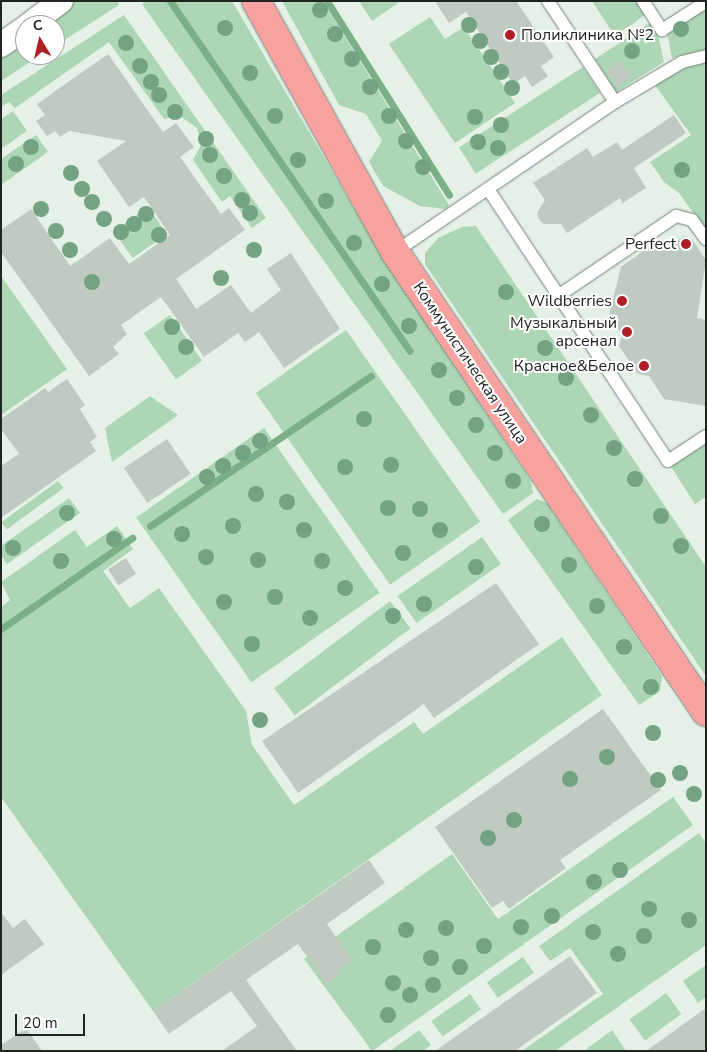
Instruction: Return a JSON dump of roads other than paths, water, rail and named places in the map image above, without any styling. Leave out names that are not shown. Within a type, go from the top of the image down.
[{"type":"main road","name":"Коммунистическая улица","points":[[256,1],[395,252],[706,712]]},
{"type":"street","points":[[42,15],[61,1]]},
{"type":"street","points":[[1,45],[15,35]]},
{"type":"lane","points":[[548,1],[615,102]]},
{"type":"lane","points":[[643,1],[662,30],[706,2]]},
{"type":"lane","points":[[395,252],[615,102],[682,62],[706,56]]},
{"type":"lane","points":[[488,189],[668,461],[706,436]]},
{"type":"lane","points":[[558,296],[676,216],[692,220],[706,239]]},
{"type":"waterway","points":[[170,1],[410,351]]},
{"type":"waterway","points":[[327,1],[449,195]]},
{"type":"waterway","points":[[150,526],[371,376]]},
{"type":"waterway","points":[[1,629],[132,538]]},
{"type":"place","name":"Поликлиника №2","points":[[510,35]]},
{"type":"place","name":"Perfect","points":[[686,244]]},
{"type":"place","name":"Wildberries","points":[[622,301]]},
{"type":"place","name":"Музыкальный арсенал","points":[[627,332]]},
{"type":"place","name":"Красное&Белое","points":[[644,366]]}]
